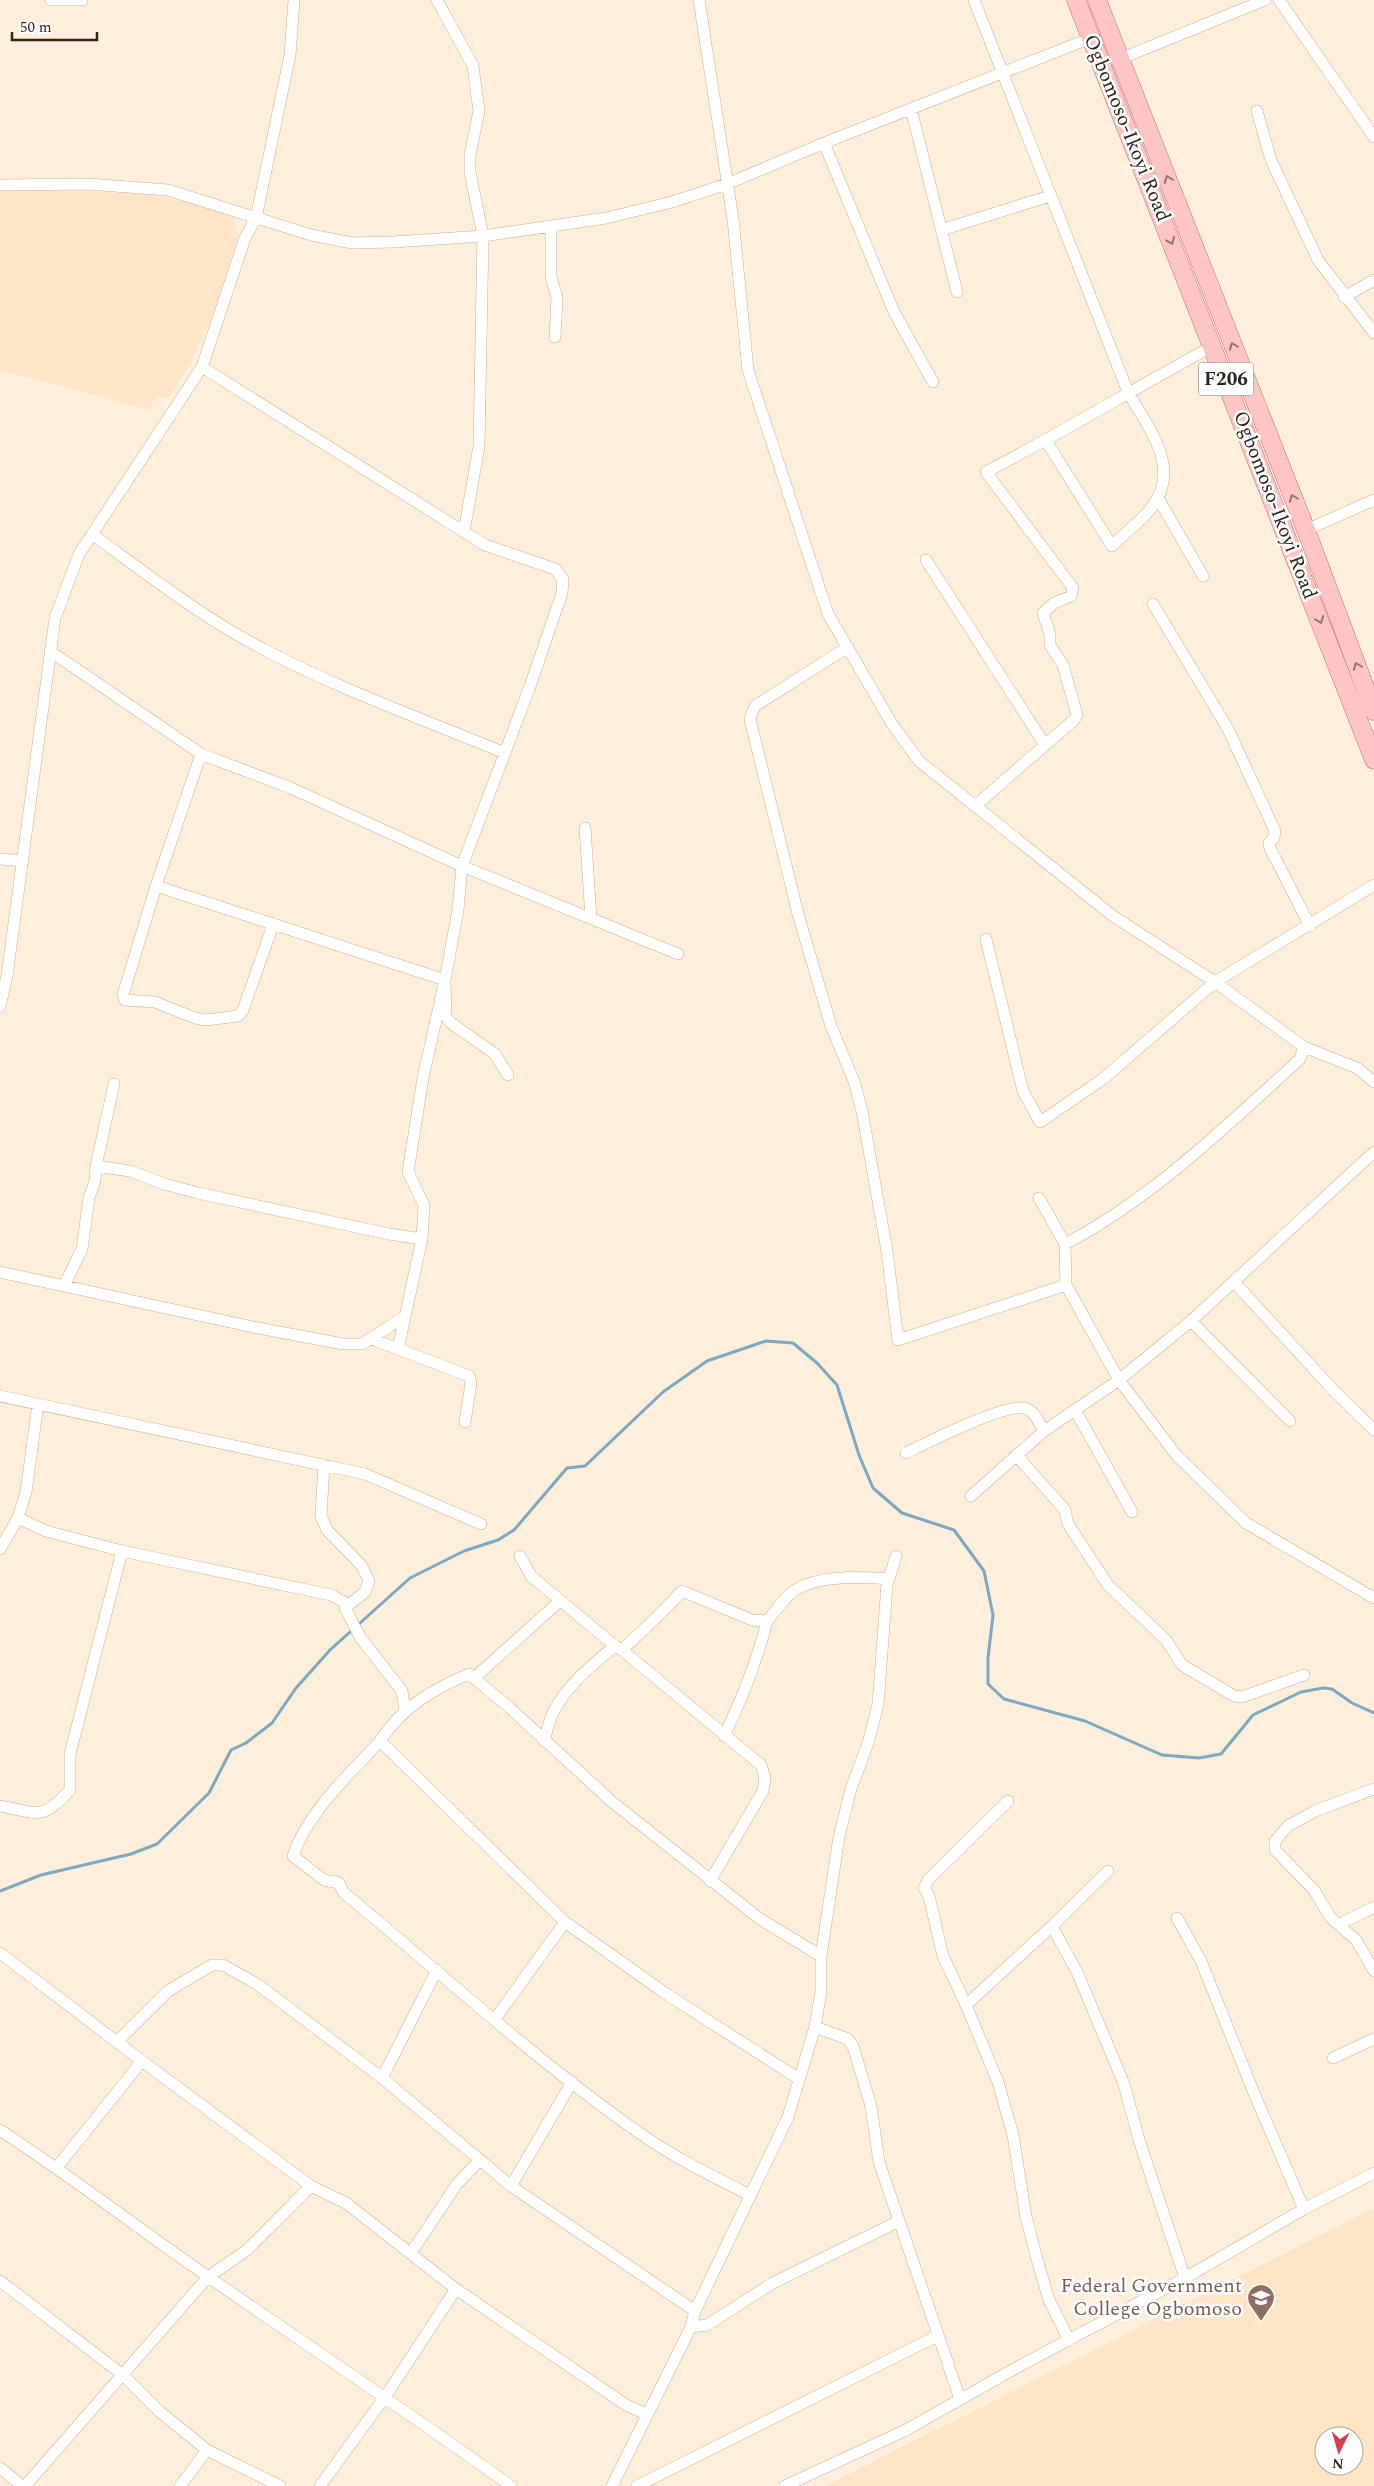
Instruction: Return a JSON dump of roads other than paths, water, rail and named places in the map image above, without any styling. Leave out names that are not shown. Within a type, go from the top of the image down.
[{"type":"main road","name":"Ogbomoso-Ikoyi Road","points":[[1076,0],[1374,760]]},
{"type":"main road","name":"Ogbomoso-Ikoyi Road","points":[[1097,0],[1306,530],[1374,712]]},
{"type":"street","points":[[51,0],[82,0]]},
{"type":"street","points":[[0,1006],[7,976],[55,618],[79,554],[202,367],[245,238],[256,218],[290,55],[294,0]]},
{"type":"street","points":[[437,0],[467,53],[477,84],[480,111],[470,155],[470,172],[483,236],[479,446],[464,532]]},
{"type":"street","points":[[699,0],[733,218],[748,370],[828,614],[892,724],[919,760],[1113,916],[1215,982],[1304,1047],[1357,1068],[1374,1082]]},
{"type":"street","points":[[974,0],[1001,74],[1128,392],[1160,448],[1164,470],[1158,498],[1112,546],[1048,444],[1048,440]]},
{"type":"street","points":[[1120,59],[1265,0]]},
{"type":"street","points":[[1279,0],[1374,137]]},
{"type":"street","points":[[0,185],[88,184],[168,190],[311,235],[352,243],[483,236],[606,218],[672,202],[727,184],[824,143],[1091,38]]},
{"type":"street","points":[[911,109],[957,292]]},
{"type":"street","points":[[1257,111],[1271,160],[1318,260],[1344,297],[1374,333]]},
{"type":"street","points":[[824,143],[894,312],[933,382]]},
{"type":"street","points":[[941,230],[1050,196]]},
{"type":"street","points":[[551,226],[551,277],[557,297],[555,337]]},
{"type":"street","points":[[1344,297],[1374,280]]},
{"type":"street","points":[[975,806],[1074,720],[1077,715],[1063,665],[1050,644],[1050,634],[1043,613],[1054,603],[1071,596],[1073,588],[986,472],[1048,440],[1128,392],[1213,346]]},
{"type":"street","points":[[202,367],[485,545],[555,569],[563,580],[562,593],[505,754],[462,866],[458,910],[445,980],[423,1078],[408,1172],[424,1204],[422,1239],[398,1349]]},
{"type":"street","points":[[1158,498],[1202,576]]},
{"type":"street","points":[[1306,530],[1374,500]]},
{"type":"street","points":[[92,534],[203,615],[263,650],[308,672],[505,754]]},
{"type":"street","points":[[926,560],[1045,745]]},
{"type":"street","points":[[1153,604],[1228,729],[1275,831],[1274,838],[1269,843],[1270,848],[1310,926]]},
{"type":"street","points":[[848,647],[754,706],[750,719],[798,914],[831,1026],[854,1081],[862,1111],[887,1252],[898,1340],[1066,1285]]},
{"type":"street","points":[[50,651],[201,754],[291,788],[462,866],[678,954]]},
{"type":"street","points":[[201,754],[156,886],[123,995],[125,1000],[155,1002],[195,1018],[206,1020],[238,1016],[242,1010],[273,925]]},
{"type":"street","points":[[584,828],[591,918]]},
{"type":"street","points":[[0,860],[22,861]]},
{"type":"street","points":[[986,939],[1023,1091],[1040,1122],[1109,1073],[1215,982],[1310,926],[1374,885]]},
{"type":"street","points":[[156,886],[445,980]]},
{"type":"street","points":[[445,980],[446,1017],[451,1023],[495,1054],[508,1075]]},
{"type":"street","points":[[1065,1244],[1100,1226],[1189,1159],[1300,1059],[1304,1047]]},
{"type":"street","points":[[64,1286],[82,1249],[89,1198],[95,1181],[96,1166],[114,1084]]},
{"type":"street","points":[[971,1496],[1044,1431],[1119,1380],[1191,1321],[1374,1152]]},
{"type":"street","points":[[96,1166],[130,1171],[164,1184],[198,1193],[389,1234],[422,1239]]},
{"type":"street","points":[[1038,1198],[1065,1244],[1066,1285],[1119,1380],[1177,1456],[1246,1523],[1371,1591]]},
{"type":"street","points":[[0,1272],[343,1344],[362,1344],[404,1316]]},
{"type":"street","points":[[1234,1282],[1335,1392],[1374,1430]]},
{"type":"street","points":[[1191,1321],[1290,1421]]},
{"type":"street","points":[[372,1339],[469,1376],[471,1383],[465,1422]]},
{"type":"street","points":[[0,1396],[365,1474],[481,1524]]},
{"type":"street","points":[[0,1549],[18,1518],[26,1492],[38,1404]]},
{"type":"street","points":[[906,1452],[1012,1408],[1024,1408],[1032,1412],[1044,1431]]},
{"type":"street","points":[[1075,1410],[1132,1512]]},
{"type":"street","points":[[1016,1455],[1065,1510],[1068,1524],[1108,1585],[1166,1640],[1182,1665],[1234,1696],[1242,1697],[1304,1676]]},
{"type":"street","points":[[324,1465],[321,1516],[328,1530],[362,1566],[369,1581],[365,1592],[345,1608],[360,1637],[402,1691],[405,1710]]},
{"type":"street","points":[[18,1518],[46,1531],[122,1551],[331,1595],[349,1605]]},
{"type":"street","points":[[0,1806],[40,1814],[56,1806],[70,1790],[70,1754],[122,1551]]},
{"type":"street","points":[[520,1556],[531,1576],[724,1736],[762,1765],[765,1778],[763,1791],[710,1881]]},
{"type":"street","points":[[612,2486],[646,2414],[692,2327],[695,2311],[788,2117],[800,2079],[815,2027],[821,1992],[821,1956],[839,1837],[851,1789],[868,1743],[878,1705],[889,1579],[896,1556]]},
{"type":"street","points":[[724,1736],[742,1700],[750,1670],[758,1654],[767,1620],[790,1593],[816,1582],[857,1577],[889,1579]]},
{"type":"street","points":[[544,1741],[553,1712],[564,1695],[590,1666],[656,1620],[660,1612],[682,1591],[752,1620],[767,1620]]},
{"type":"street","points":[[474,1678],[560,1601]]},
{"type":"street","points":[[750,2196],[683,2161],[638,2133],[572,2082],[343,1892],[339,1883],[324,1880],[293,1856],[300,1835],[343,1781],[380,1741],[405,1710],[442,1685],[469,1674],[510,1708],[611,1801],[710,1881],[760,1919],[821,1956]]},
{"type":"street","points":[[380,1741],[565,1922],[665,1993],[800,2079]]},
{"type":"street","points":[[1374,1789],[1315,1812],[1288,1826],[1275,1840],[1275,1850],[1314,1890],[1330,1917],[1356,1940],[1374,1971]]},
{"type":"street","points":[[1008,1801],[929,1879],[924,1888],[929,1896],[943,1956],[998,2082],[1013,2135],[1026,2217],[1037,2259],[1049,2300],[1069,2340]]},
{"type":"street","points":[[966,2005],[1052,1926],[1108,1871]]},
{"type":"street","points":[[1340,1924],[1374,1907]]},
{"type":"street","points":[[1177,1918],[1201,1961],[1256,2098],[1304,2209]]},
{"type":"street","points":[[495,2019],[565,1922]]},
{"type":"street","points":[[1052,1926],[1078,1974],[1124,2084],[1139,2140],[1185,2278]]},
{"type":"street","points":[[0,1953],[142,2062],[311,2186],[346,2203],[456,2289],[626,2405],[646,2414]]},
{"type":"street","points":[[117,2042],[168,1991],[212,1965],[223,1965],[257,1984],[382,2078],[511,2186],[695,2311]]},
{"type":"street","points":[[382,2078],[437,1970]]},
{"type":"street","points":[[815,2027],[848,2040],[853,2046],[871,2106],[878,2162],[960,2399]]},
{"type":"street","points":[[1334,2058],[1374,2039]]},
{"type":"street","points":[[57,2167],[142,2062]]},
{"type":"street","points":[[511,2186],[572,2082]]},
{"type":"street","points":[[0,2130],[57,2167],[208,2277],[385,2396],[511,2486]]},
{"type":"street","points":[[411,2253],[457,2184],[480,2160]]},
{"type":"street","points":[[785,2486],[906,2430],[1185,2278],[1304,2209],[1374,2173]]},
{"type":"street","points":[[0,2468],[24,2486],[208,2277],[247,2250],[311,2186]]},
{"type":"street","points":[[692,2327],[708,2325],[773,2283],[899,2221]]},
{"type":"street","points":[[0,2281],[123,2375],[160,2412],[207,2450],[280,2486]]},
{"type":"street","points":[[320,2486],[385,2396],[456,2289]]},
{"type":"street","points":[[638,2486],[745,2430],[937,2336]]},
{"type":"street","points":[[180,2486],[207,2450]]},
{"type":"waterway","points":[[0,1891],[41,1875],[131,1854],[157,1844],[209,1793],[231,1750],[246,1743],[272,1723],[296,1688],[330,1650],[410,1578],[464,1551],[498,1540],[514,1530],[567,1468],[585,1466],[663,1392],[707,1361],[766,1341],[793,1343],[817,1363],[837,1385],[859,1455],[873,1488],[902,1513],[954,1530],[984,1571],[993,1615],[988,1658],[988,1684],[1004,1699],[1085,1721],[1162,1755],[1199,1758],[1221,1754],[1253,1715],[1301,1692],[1323,1688],[1332,1689],[1352,1703],[1374,1713]]},
{"type":"place","name":"Federal Government College Ogbomoso","points":[[1261,2322]]}]
